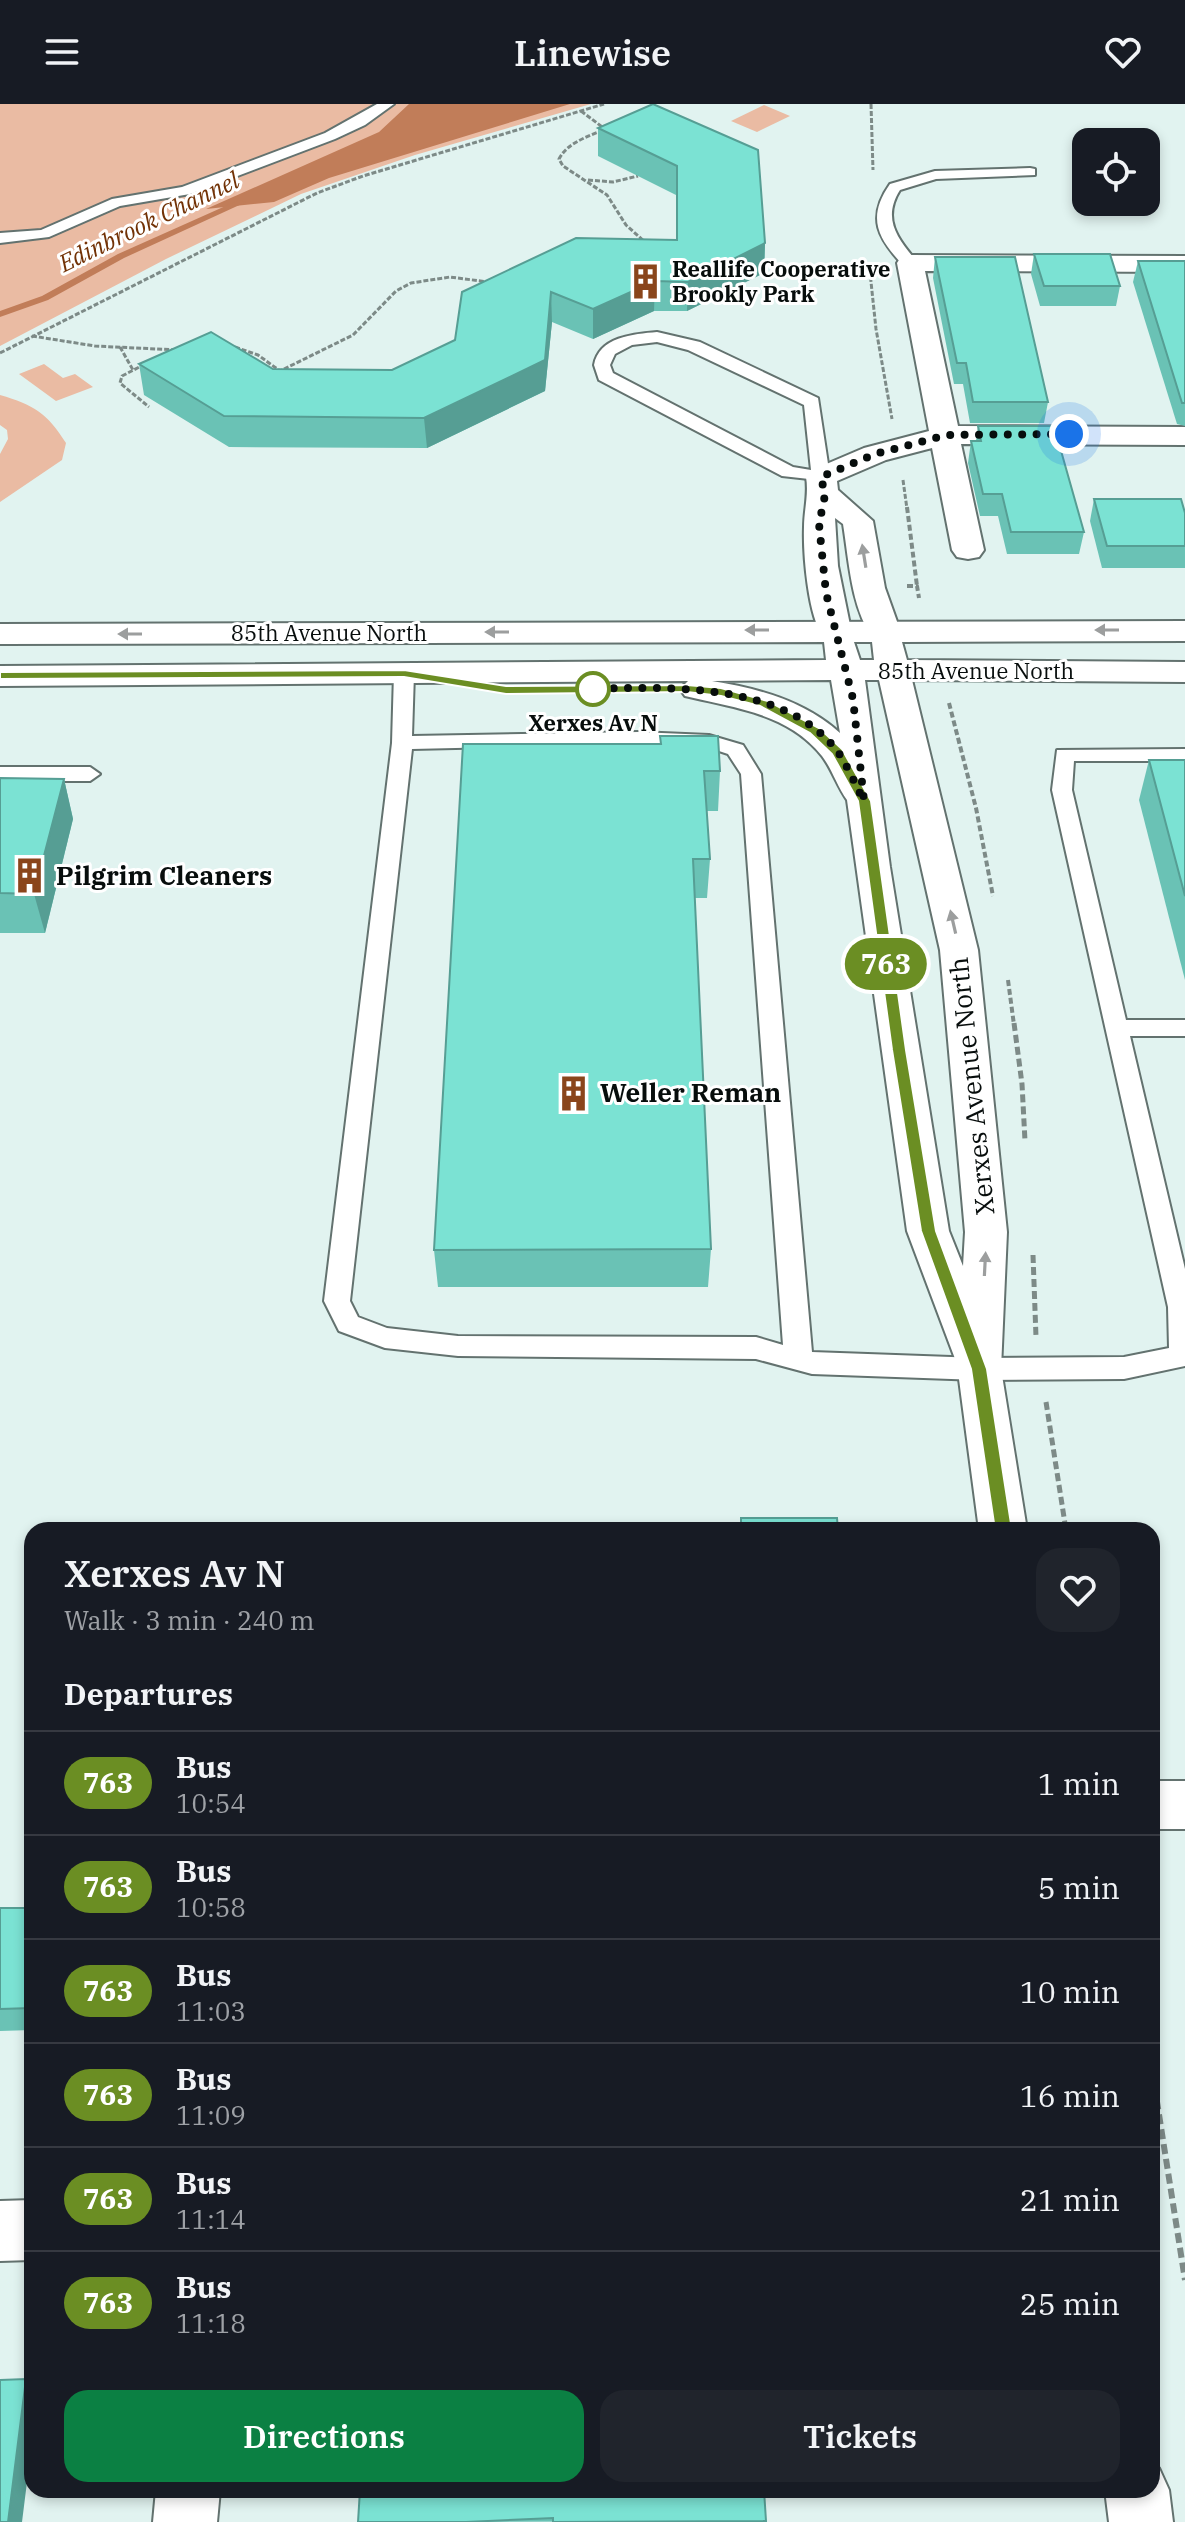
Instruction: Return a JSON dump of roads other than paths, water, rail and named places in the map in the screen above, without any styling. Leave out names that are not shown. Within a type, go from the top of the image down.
[{"type":"street","points":[[968,550],[910,263],[1185,264]]},
{"type":"street","points":[[823,486],[875,454],[947,435],[1185,436]]},
{"type":"street","name":"Xerxes Avenue North","points":[[823,486],[819,524],[826,593],[847,670],[899,1050],[928,1231],[979,1369]]},
{"type":"street","name":"Xerxes Avenue North","points":[[823,486],[858,521],[869,588],[894,670],[959,950],[986,1232],[979,1369],[1002,1522]]},
{"type":"street","name":"85th Avenue North","points":[[0,634],[1185,631]]},
{"type":"street","name":"85th Avenue North","points":[[0,676],[847,670],[1185,672]]},
{"type":"street","points":[[404,673],[506,690],[687,688],[721,692],[764,704],[815,730],[837,752],[864,801]]},
{"type":"street","points":[[1160,1805],[1185,1805]]},
{"type":"street","points":[[0,2231],[24,2230]]},
{"type":"street","points":[[185,2522],[187,2498]]},
{"type":"street","points":[[1138,2498],[1141,2522]]},
{"type":"lane","points":[[0,238],[44,234],[117,202],[185,191],[330,136],[360,122],[387,104]]},
{"type":"lane","points":[[910,263],[892,245],[884,229],[884,211],[889,194],[895,187],[935,175],[1030,172]]},
{"type":"lane","points":[[639,338],[676,340],[812,402],[823,486],[788,472],[617,385],[605,376],[601,367],[602,358],[612,347],[639,338]]},
{"type":"lane","points":[[404,673],[402,743],[337,1301],[348,1324],[385,1338],[458,1346],[756,1348],[812,1363],[979,1369],[1124,1368],[1183,1357],[1181,1307],[1062,790],[1064,755],[1185,755]]},
{"type":"lane","points":[[402,743],[638,738],[709,741],[736,750],[751,774],[797,1358]]},
{"type":"lane","points":[[0,774],[90,774]]},
{"type":"lane","points":[[1117,1028],[1185,1028]]},
{"type":"waterway","name":"Edinbrook Channel","points":[[0,314],[45,298],[121,256],[242,202]]},
{"type":"place","name":"Reallife Cooperative Brookly Park","points":[[646,282]]},
{"type":"place","name":"Xerxes Av N","points":[[593,689]]},
{"type":"place","name":"Pilgrim Cleaners","points":[[30,876]]},
{"type":"place","name":"Weller Reman","points":[[574,1093]]}]
